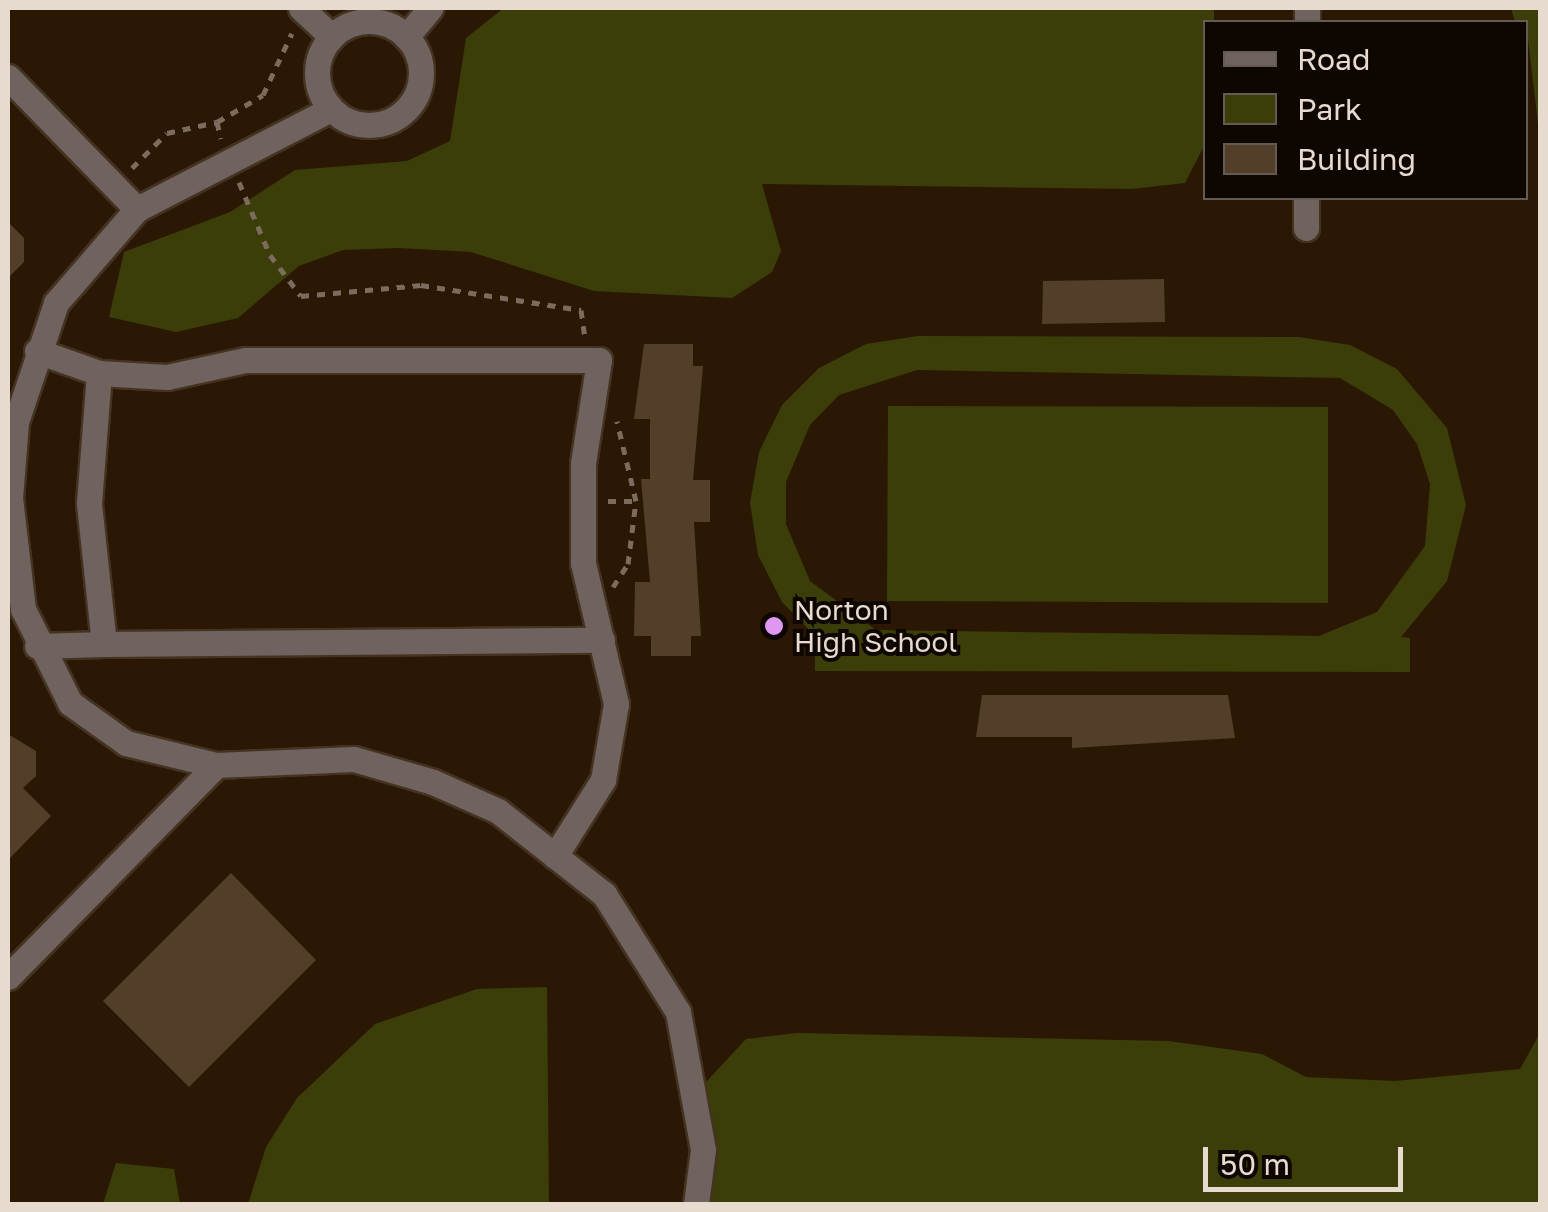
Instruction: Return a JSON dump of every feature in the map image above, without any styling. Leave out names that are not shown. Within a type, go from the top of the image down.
[{"type":"lane","points":[[406,37],[430,8]]},
{"type":"lane","points":[[304,10],[332,37]]},
{"type":"lane","points":[[329,110],[317,74],[332,37],[369,20],[406,37],[420,78],[406,110],[375,125],[329,110],[137,209],[79,266],[37,351],[16,422],[10,498],[14,561],[37,646],[70,703],[100,728],[153,754],[216,765],[354,759],[498,811],[604,894],[678,1012],[703,1150],[696,1204]]},
{"type":"lane","points":[[8,76],[137,209]]},
{"type":"lane","points":[[1306,200],[1306,228]]},
{"type":"lane","points":[[37,351],[99,373],[167,377],[246,360],[599,360],[583,463],[583,562],[616,704],[603,780],[555,856]]},
{"type":"lane","points":[[99,373],[89,503],[104,644]]},
{"type":"lane","points":[[37,646],[602,640]]},
{"type":"lane","points":[[8,978],[216,765]]},
{"type":"path","points":[[113,186],[167,133],[217,122],[263,95],[304,10]]},
{"type":"path","points":[[217,122],[270,255],[301,296],[421,285],[572,308],[593,340]]},
{"type":"path","points":[[614,416],[636,501],[614,600]]},
{"type":"green space","points":[[504,8],[1214,8],[1214,20],[1203,20],[1203,148],[1185,183],[1132,189],[762,184],[781,251],[772,272],[732,298],[594,291],[471,252],[398,248],[343,250],[299,266],[238,318],[176,332],[109,317],[124,252],[230,212],[295,170],[407,161],[450,141],[466,38]]},
{"type":"green space","points":[[1511,8],[1540,8],[1540,141],[1528,20],[1514,20]]},
{"type":"green space","points":[[918,336],[1299,337],[1350,345],[1397,369],[1447,428],[1466,505],[1447,581],[1401,637],[1410,638],[1410,672],[815,671],[815,636],[782,602],[758,555],[750,503],[759,452],[782,405],[819,368],[866,344]],"holes":[[[917,370],[1340,378],[1393,410],[1417,444],[1430,484],[1425,546],[1377,612],[1319,636],[876,630],[810,581],[786,524],[786,482],[810,425],[839,395]]]},
{"type":"green space","points":[[888,406],[1328,407],[1328,603],[887,601]]},
{"type":"green space","points":[[547,987],[549,1204],[248,1204],[266,1147],[297,1098],[375,1024],[477,989]]},
{"type":"green space","points":[[797,1033],[1168,1041],[1262,1054],[1306,1077],[1395,1081],[1520,1069],[1540,1033],[1540,1204],[704,1204],[706,1082],[746,1039]]},
{"type":"green space","points":[[116,1163],[174,1169],[180,1204],[103,1204]]},
{"type":"building","points":[[8,222],[24,238],[24,262],[8,278]]},
{"type":"building","points":[[1164,279],[1165,322],[1042,324],[1043,281]]},
{"type":"building","points":[[644,344],[693,344],[693,366],[703,366],[693,480],[710,480],[710,522],[694,522],[701,636],[691,636],[691,656],[651,656],[651,636],[634,636],[635,582],[650,582],[641,479],[650,479],[650,419],[634,419]]},
{"type":"building","points":[[982,695],[1228,695],[1235,738],[1072,748],[1072,737],[976,737]]},
{"type":"building","points":[[8,734],[36,751],[36,776],[23,788],[51,816],[8,860]]},
{"type":"building","points":[[231,873],[316,960],[189,1087],[103,1001]]},
{"type":"place","name":"Norton High School","points":[[774,626]]}]
